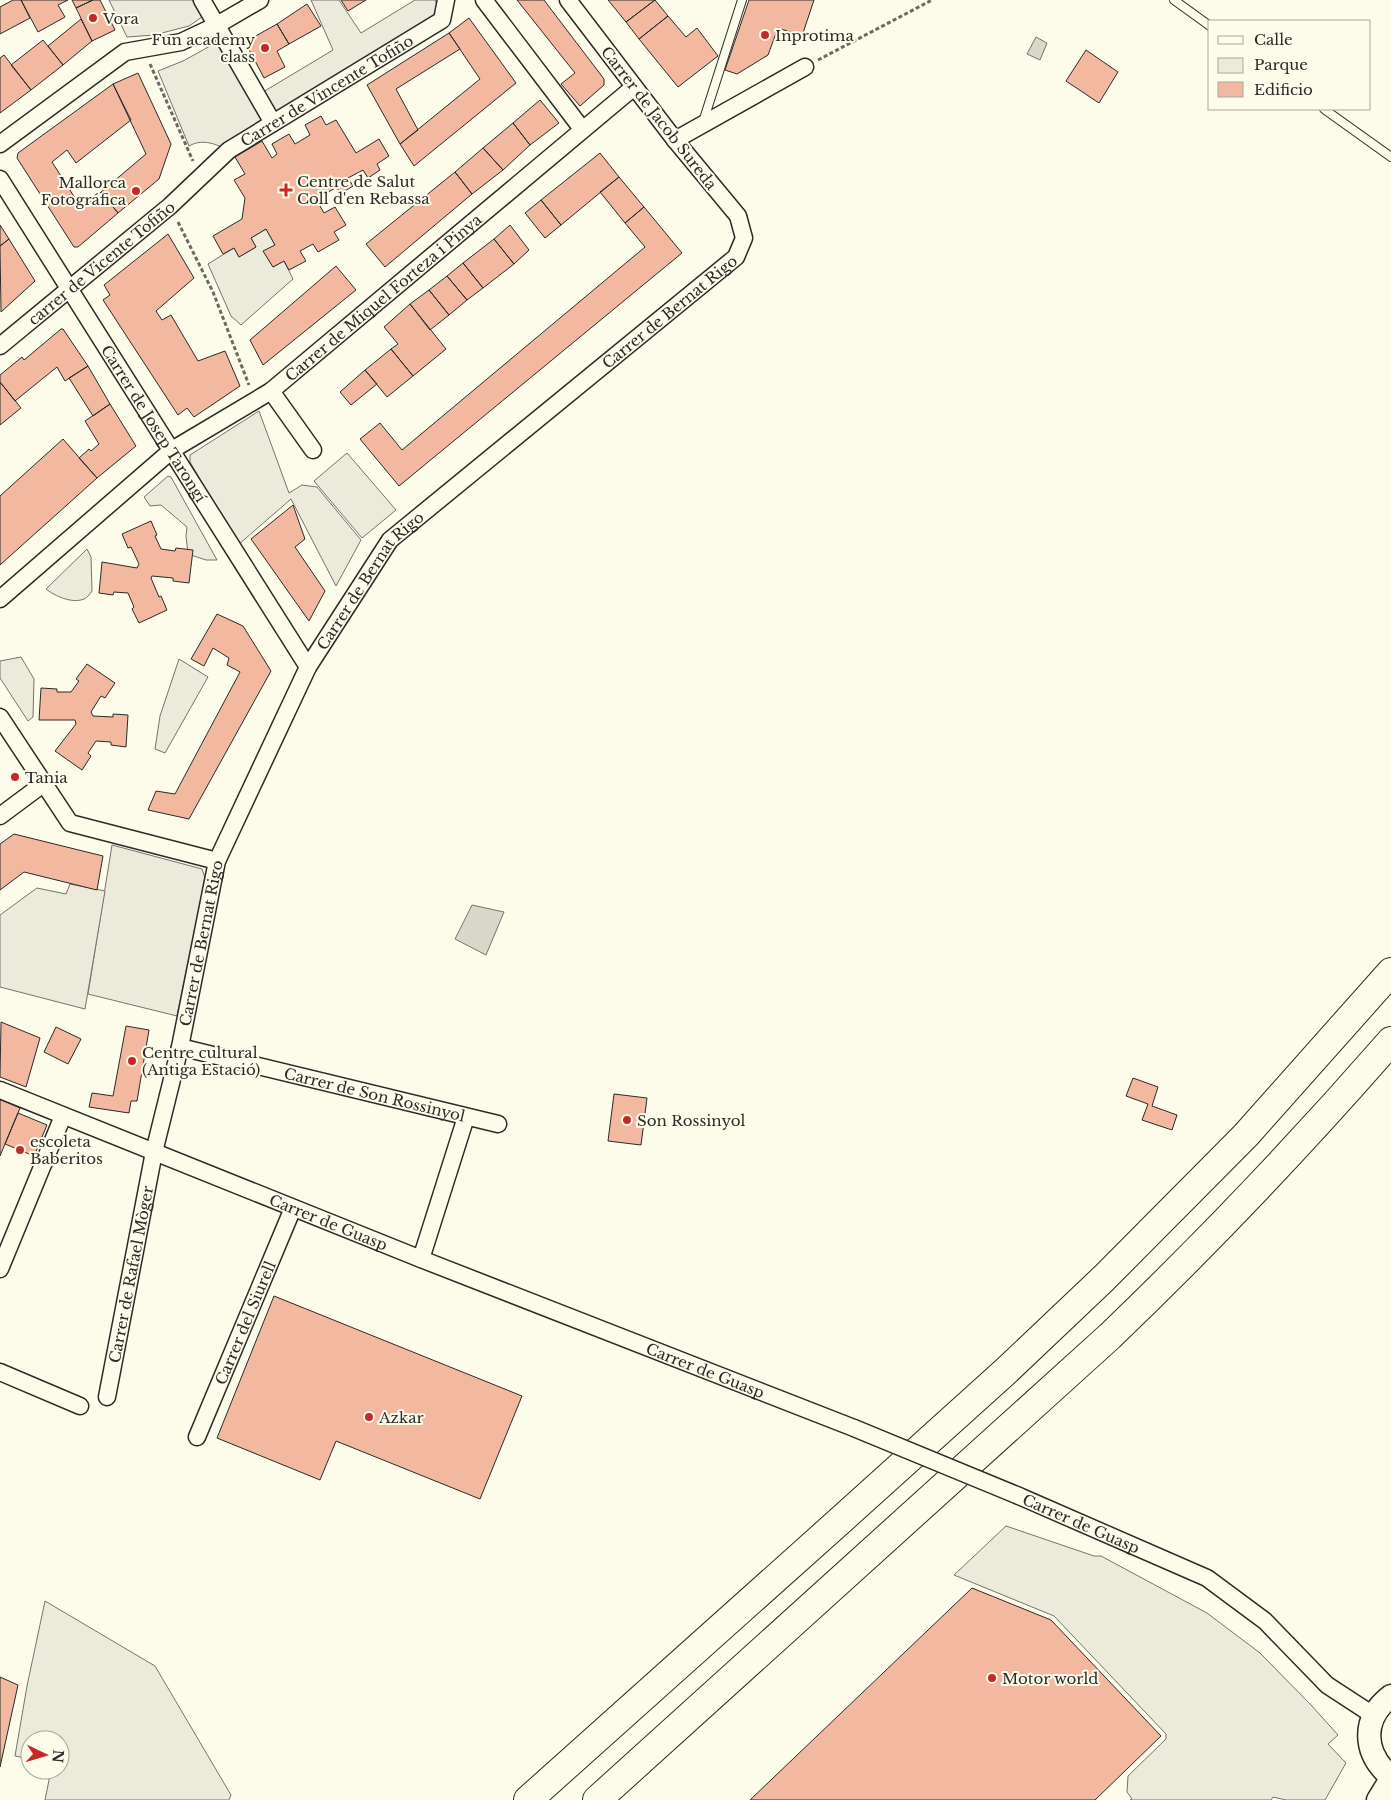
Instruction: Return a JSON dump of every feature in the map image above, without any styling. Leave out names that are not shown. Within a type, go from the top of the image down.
[{"type":"highway","points":[[528,1800],[850,1512],[1013,1364],[1104,1278],[1246,1135],[1391,972]]},
{"type":"highway","points":[[597,1800],[1003,1434],[1137,1310],[1280,1165],[1391,1041]]},
{"type":"street","points":[[202,0],[273,123]]},
{"type":"street","points":[[0,144],[125,52],[181,42],[217,25],[260,0]]},
{"type":"street","name":"Carrer de Vincente Tofiño","points":[[200,178],[229,150],[442,20],[446,0]]},
{"type":"street","points":[[484,0],[582,129]]},
{"type":"street","name":"Carrer de Jacob Sureda","points":[[568,0],[675,140],[738,216],[744,238]]},
{"type":"street","points":[[675,140],[805,67]]},
{"type":"street","name":"Carrer de Miquel Forteza i Pinya","points":[[0,599],[172,450],[271,391],[634,87]]},
{"type":"street","name":"carrer de Vicente Tofiño","points":[[0,346],[170,206],[200,178]]},
{"type":"street","name":"Carrer de Josep Tarongí","points":[[0,179],[308,668]]},
{"type":"street","name":"Carrer de Bernat Rigo","points":[[180,1047],[217,861],[308,668],[390,540],[736,257],[744,238]]},
{"type":"street","points":[[271,391],[313,450]]},
{"type":"street","points":[[0,717],[70,823],[217,861]]},
{"type":"street","points":[[0,816],[43,784]]},
{"type":"street","points":[[154,1152],[180,1047]]},
{"type":"street","name":"Carrer de Son Rossinyol","points":[[180,1047],[498,1124]]},
{"type":"street","name":"Carrer de Guasp","points":[[0,1090],[421,1259],[854,1428],[1020,1496],[1207,1578],[1265,1622],[1327,1685],[1373,1716]]},
{"type":"street","points":[[0,1269],[63,1116]]},
{"type":"street","points":[[421,1259],[466,1117]]},
{"type":"street","name":"Carrer de Rafael Mòger","points":[[107,1398],[154,1152]]},
{"type":"street","name":"Carrer del Siurell","points":[[197,1437],[293,1208]]},
{"type":"street","points":[[0,1372],[80,1406]]},
{"type":"street","points":[[1378,1800],[1391,1778],[1381,1769],[1373,1757],[1370,1729],[1373,1716],[1382,1702],[1391,1696]]},
{"type":"lane","points":[[702,125],[742,0]]},
{"type":"lane","points":[[1174,0],[1208,25]]},
{"type":"lane","points":[[1325,110],[1391,157]]},
{"type":"path","points":[[805,67],[932,0]]},
{"type":"path","points":[[143,49],[200,178]]},
{"type":"path","points":[[170,206],[213,292],[255,400]]},
{"type":"green space","points":[[109,0],[192,0],[202,17],[189,26],[154,35],[127,37]]},
{"type":"green space","points":[[311,0],[339,0],[361,33],[415,0],[435,0],[440,12],[226,149],[208,143],[198,143],[189,146],[158,71],[183,61],[221,40],[263,92],[333,50]]},
{"type":"green space","points":[[266,229],[275,245],[264,252],[273,267],[284,261],[293,279],[241,325],[231,316],[208,264],[234,248],[239,257],[256,247],[251,238]]},
{"type":"green space","points":[[259,411],[289,493],[302,485],[317,487],[361,540],[336,586],[291,499],[238,545],[190,462],[190,455]]},
{"type":"green space","points":[[347,453],[396,510],[362,538],[314,481]]},
{"type":"green space","points":[[168,476],[171,477],[217,560],[206,560],[188,554],[187,527],[161,505],[150,506],[144,497]]},
{"type":"green space","points":[[87,549],[91,557],[92,591],[87,597],[74,601],[59,597],[46,589]]},
{"type":"green space","points":[[21,657],[34,679],[33,717],[28,721],[0,678],[0,661]]},
{"type":"green space","points":[[179,659],[208,677],[165,753],[155,749],[160,716]]},
{"type":"green space","points":[[112,845],[202,869],[205,878],[177,1016],[88,994]]},
{"type":"green space","points":[[45,1601],[155,1666],[231,1795],[229,1800],[45,1800],[49,1780],[70,1780],[70,1730],[20,1730],[20,1757],[15,1756],[27,1686]]},
{"type":"shaded area","points":[[1036,37],[1047,43],[1040,60],[1027,54]]},
{"type":"shaded area","points":[[70,884],[105,891],[85,1009],[0,987],[0,915],[37,888],[66,894]]},
{"type":"shaded area","points":[[472,905],[504,912],[486,955],[455,939]]},
{"type":"shaded area","points":[[1006,1526],[1094,1556],[1101,1556],[1207,1613],[1260,1653],[1338,1735],[1328,1744],[1346,1763],[1325,1800],[1286,1800],[1273,1797],[1271,1800],[1130,1800],[1132,1799],[1127,1792],[1128,1776],[1166,1739],[1166,1734],[1054,1616],[954,1575]]},
{"type":"building","points":[[13,0],[21,0],[30,18],[0,34],[0,7]]},
{"type":"building","points":[[21,0],[68,0],[58,5],[65,17],[38,32]]},
{"type":"building","points":[[72,0],[93,0],[76,8]]},
{"type":"building","points":[[93,0],[100,0],[115,30],[92,41],[76,8]]},
{"type":"building","points":[[341,0],[366,0],[348,11]]},
{"type":"building","points":[[517,0],[544,0],[604,79],[604,85],[580,106],[561,84],[575,73]]},
{"type":"building","points":[[608,0],[655,0],[626,22]]},
{"type":"building","points":[[655,0],[668,16],[639,39],[626,22]]},
{"type":"building","points":[[749,0],[814,0],[802,36],[778,28],[768,55],[737,74],[725,70]]},
{"type":"building","points":[[307,4],[321,26],[289,44],[277,24]]},
{"type":"building","points":[[668,16],[686,37],[697,28],[718,56],[678,87],[639,39]]},
{"type":"building","points":[[469,18],[516,83],[414,166],[400,144],[480,79],[449,33]]},
{"type":"building","points":[[81,19],[92,41],[63,65],[48,46]]},
{"type":"building","name":"Fun academy class","points":[[277,24],[289,44],[277,51],[285,67],[264,78],[245,42]]},
{"type":"building","points":[[449,33],[460,49],[396,89],[418,130],[400,144],[367,85]]},
{"type":"building","points":[[43,40],[63,65],[31,90],[11,65]]},
{"type":"building","points":[[1086,50],[1118,72],[1099,103],[1066,81]]},
{"type":"building","points":[[4,55],[31,90],[0,113],[0,58]]},
{"type":"building","points":[[138,73],[171,144],[159,179],[118,213],[101,192],[146,154],[113,84]]},
{"type":"building","points":[[113,84],[131,120],[76,163],[67,150],[52,162],[82,209],[101,192],[118,213],[78,247],[74,247],[17,158],[18,153]]},
{"type":"building","points":[[540,100],[559,123],[530,145],[513,123]]},
{"type":"building","name":"Centre de Salut Coll d'en Rebassa","points":[[321,116],[326,125],[336,120],[356,153],[379,139],[389,156],[377,164],[380,170],[368,178],[363,170],[348,178],[353,186],[340,194],[337,187],[316,199],[324,213],[335,207],[346,225],[334,232],[339,240],[318,252],[313,244],[300,251],[306,261],[289,270],[284,261],[273,267],[263,251],[275,245],[266,229],[251,238],[256,247],[239,257],[234,248],[223,254],[213,236],[242,219],[245,198],[234,180],[245,174],[235,157],[262,141],[272,158],[277,154],[272,144],[289,134],[295,144],[310,135],[305,125]]},
{"type":"building","points":[[513,123],[530,145],[503,170],[483,148]]},
{"type":"building","points":[[483,148],[503,170],[472,194],[455,172]]},
{"type":"building","points":[[600,153],[619,177],[561,225],[541,200]]},
{"type":"building","points":[[455,172],[472,194],[385,267],[366,244]]},
{"type":"building","points":[[619,177],[644,207],[625,223],[600,192]]},
{"type":"building","points":[[541,200],[561,225],[545,238],[525,213]]},
{"type":"building","points":[[644,207],[682,253],[399,486],[360,439],[380,423],[402,450],[645,247],[625,223]]},
{"type":"building","points":[[0,225],[9,239],[0,246]]},
{"type":"building","points":[[510,225],[529,250],[514,264],[494,239]]},
{"type":"building","points":[[168,234],[194,278],[156,311],[162,320],[171,315],[198,361],[225,351],[240,386],[194,417],[187,408],[178,415],[103,300],[110,295],[104,285]]},
{"type":"building","points":[[9,239],[35,281],[1,312],[0,246]]},
{"type":"building","points":[[494,239],[514,264],[483,288],[463,263]]},
{"type":"building","points":[[463,263],[483,288],[467,300],[447,276]]},
{"type":"building","points":[[336,266],[356,290],[263,365],[250,340]]},
{"type":"building","points":[[447,276],[467,300],[449,315],[429,290]]},
{"type":"building","points":[[429,290],[449,315],[430,330],[410,304]]},
{"type":"building","points":[[410,304],[446,349],[413,376],[391,349],[398,344],[384,327]]},
{"type":"building","points":[[63,329],[88,366],[65,381],[57,367],[15,401],[0,382],[0,375],[22,357],[24,360]]},
{"type":"building","points":[[391,349],[413,376],[387,397],[365,370]]},
{"type":"building","points":[[88,366],[110,404],[93,416],[69,378]]},
{"type":"building","points":[[365,370],[377,384],[351,405],[340,392]]},
{"type":"building","points":[[0,382],[21,408],[0,425]]},
{"type":"building","points":[[110,404],[136,446],[97,478],[79,458],[89,449],[91,451],[99,444],[85,421]]},
{"type":"building","points":[[63,439],[97,478],[0,565],[0,496]]},
{"type":"building","points":[[293,505],[305,539],[295,547],[325,591],[309,621],[251,539]]},
{"type":"building","points":[[151,521],[161,549],[175,551],[176,548],[193,550],[189,583],[173,581],[173,578],[152,576],[151,578],[159,597],[161,596],[167,610],[139,623],[132,609],[134,607],[128,593],[114,592],[113,595],[99,593],[102,562],[137,568],[139,564],[131,547],[128,548],[122,534]]},
{"type":"building","points":[[217,614],[243,626],[271,671],[189,819],[148,810],[156,791],[175,794],[240,672],[227,665],[229,658],[213,648],[204,666],[191,659]]},
{"type":"building","points":[[87,664],[115,683],[105,698],[101,696],[91,712],[93,716],[113,717],[113,714],[128,715],[126,747],[111,745],[111,742],[96,741],[88,753],[91,756],[82,770],[55,751],[76,724],[75,720],[39,720],[41,688],[57,689],[57,692],[71,692],[79,681],[76,679]]},
{"type":"building","points":[[14,834],[103,856],[97,890],[24,872],[0,890],[0,844]]},
{"type":"building","points":[[1,1022],[40,1038],[26,1087],[0,1077]]},
{"type":"building","name":"Centre cultural (Antiga Estació)","points":[[126,1026],[149,1030],[137,1101],[131,1101],[129,1113],[89,1107],[92,1093],[113,1096]]},
{"type":"building","points":[[56,1027],[81,1039],[68,1064],[44,1052]]},
{"type":"building","points":[[1133,1078],[1158,1087],[1152,1106],[1177,1115],[1172,1130],[1142,1120],[1148,1104],[1126,1096]]},
{"type":"building","name":"Son Rossinyol","points":[[614,1094],[647,1098],[641,1145],[608,1141]]},
{"type":"building","points":[[0,1099],[20,1108],[0,1156]]},
{"type":"building","points":[[18,1113],[47,1125],[34,1156],[5,1144]]},
{"type":"building","name":"Azkar","points":[[274,1296],[522,1396],[480,1499],[336,1441],[320,1480],[217,1438]]},
{"type":"building","name":"Motor world","points":[[972,1588],[1051,1620],[1161,1736],[1095,1800],[750,1800]]},
{"type":"building","points":[[0,1677],[18,1685],[0,1767]]},
{"type":"place","name":"Vora","points":[[93,18]]},
{"type":"place","name":"Inprotima","points":[[765,35]]},
{"type":"place","name":"Fun academy class","points":[[265,48]]},
{"type":"place","name":"Centre de Salut Coll d'en Rebassa","points":[[286,190]]},
{"type":"place","name":"Mallorca Fotográfica","points":[[136,191]]},
{"type":"place","name":"Tania","points":[[15,777]]},
{"type":"place","name":"Centre cultural (Antiga Estació)","points":[[132,1061]]},
{"type":"place","name":"Son Rossinyol","points":[[627,1120]]},
{"type":"place","name":"escoleta Baberitos","points":[[20,1150]]},
{"type":"place","name":"Azkar","points":[[369,1417]]},
{"type":"place","name":"Motor world","points":[[992,1678]]}]
